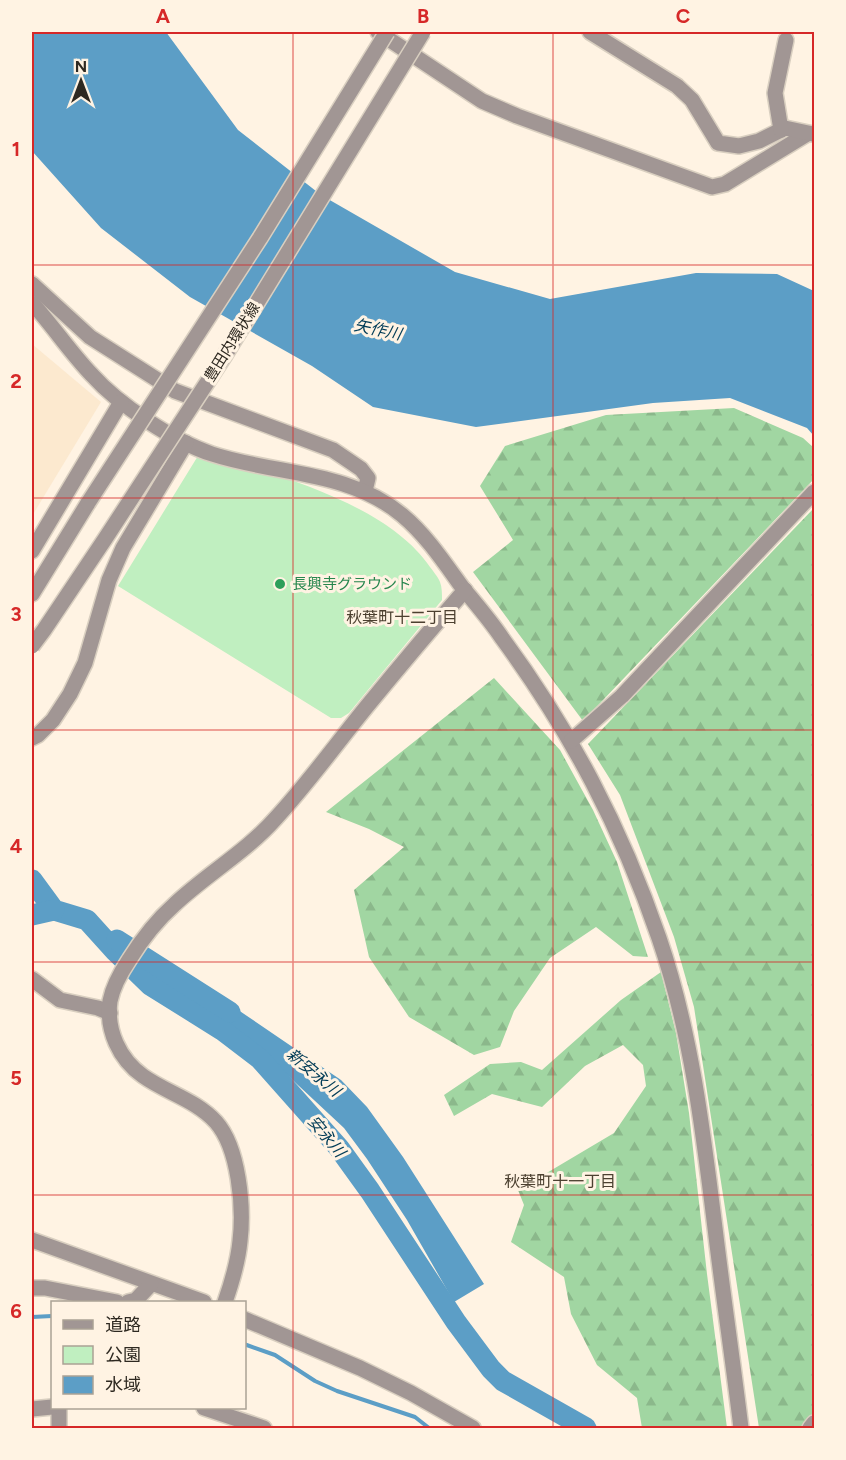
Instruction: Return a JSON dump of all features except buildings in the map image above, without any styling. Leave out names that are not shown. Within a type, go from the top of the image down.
[{"type":"street","points":[[378,32],[482,101],[712,188],[734,179],[811,134]]},
{"type":"street","points":[[32,594],[88,503],[260,238],[387,32]]},
{"type":"street","name":"豊田内環状線","points":[[32,646],[117,522],[225,355],[423,32]]},
{"type":"street","points":[[590,32],[676,86],[692,100],[718,143],[739,146],[759,141],[785,128],[811,134]]},
{"type":"street","points":[[781,130],[775,93],[786,40]]},
{"type":"street","points":[[32,284],[90,337],[175,391],[333,450],[361,469],[368,478],[365,491]]},
{"type":"street","points":[[32,303],[92,376],[121,402],[186,443],[212,454],[330,479],[365,491],[402,514],[429,542],[525,669],[571,741],[604,801],[625,849],[660,939],[678,1006],[700,1105],[741,1428]]},
{"type":"street","points":[[32,551],[121,402]]},
{"type":"street","points":[[32,738],[53,720],[70,694],[85,663],[109,580],[123,548],[186,443]]},
{"type":"street","points":[[571,741],[622,696],[814,492]]},
{"type":"street","points":[[225,1301],[235,1269],[240,1240],[240,1205],[236,1170],[228,1142],[209,1116],[190,1102],[142,1076],[120,1053],[111,1033],[110,1001],[120,973],[141,941],[176,903],[274,821],[465,590]]},
{"type":"street","points":[[32,979],[60,1000],[98,1008],[110,1013]]},
{"type":"street","points":[[32,1240],[201,1301]]},
{"type":"street","points":[[132,1301],[136,1300],[151,1284]]},
{"type":"street","points":[[32,1288],[45,1288],[112,1301]]},
{"type":"street","points":[[246,1320],[360,1368],[411,1393],[473,1428]]},
{"type":"street","points":[[32,1409],[51,1407]]},
{"type":"street","points":[[59,1409],[59,1428]]},
{"type":"street","points":[[210,1409],[264,1428]]},
{"type":"street","points":[[810,1428],[814,1423]]},
{"type":"shaded area","points":[[32,344],[101,402],[32,516]]},
{"type":"green space","points":[[734,408],[803,438],[814,448],[814,479],[583,721],[473,572],[513,540],[480,486],[505,446],[606,415]]},
{"type":"green space","name":"長興寺グラウンド","points":[[201,451],[293,480],[357,508],[386,525],[411,545],[439,580],[442,600],[349,713],[341,718],[331,718],[118,586]]},
{"type":"green space","points":[[814,508],[814,1428],[759,1428],[694,1007],[674,937],[620,795],[588,744]]},
{"type":"green space","points":[[494,678],[560,750],[593,810],[617,862],[648,957],[633,956],[596,927],[550,958],[514,1011],[500,1047],[474,1055],[409,1017],[369,957],[354,890],[404,847],[369,829],[326,812]]},
{"type":"green space","points":[[661,972],[676,1033],[689,1113],[727,1428],[642,1428],[637,1398],[597,1365],[571,1314],[564,1277],[511,1242],[524,1205],[518,1190],[614,1133],[646,1086],[643,1065],[623,1045],[585,1066],[542,1107],[492,1094],[454,1116],[444,1095],[490,1064],[521,1062],[542,1070],[621,1000]]},
{"type":"water","name":"矢作川","points":[[32,32],[166,32],[238,130],[321,195],[455,272],[550,299],[696,273],[777,274],[814,291],[814,436],[807,428],[730,398],[653,403],[476,427],[373,407],[312,366],[190,297],[101,228],[32,151]]},
{"type":"water","points":[[203,986],[341,1080],[367,1107],[403,1157],[484,1284],[454,1302],[407,1220],[344,1128],[270,1059],[211,1017]]},
{"type":"waterway","name":"安永川","points":[[32,880],[54,910],[87,920],[150,985],[222,1030],[260,1059],[339,1148],[456,1322],[491,1369],[503,1381],[586,1428]]},
{"type":"waterway","points":[[32,915],[54,910]]},
{"type":"waterway","name":"新安永川","points":[[117,940],[230,1012]]},
{"type":"waterway","points":[[32,1317],[51,1316]]},
{"type":"waterway","points":[[246,1345],[275,1355],[315,1381],[337,1391],[415,1417],[429,1428]]},
{"type":"place","name":"長興寺グラウンド","points":[[280,584]]},
{"type":"district","name":"秋葉町十二丁目","points":[[402,617]]},
{"type":"district","name":"秋葉町十一丁目","points":[[560,1181]]}]
